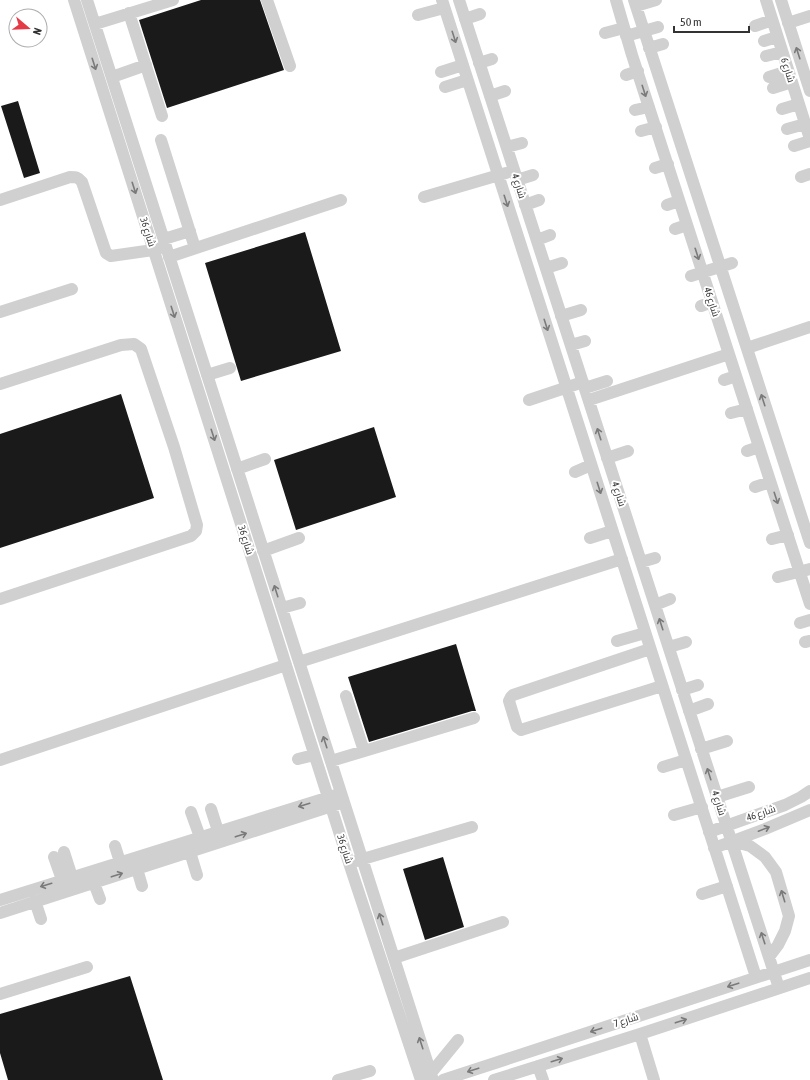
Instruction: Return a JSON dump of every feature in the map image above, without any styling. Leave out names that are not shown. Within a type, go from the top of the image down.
[{"type":"street","name":"شارع 36","points":[[74,0],[349,864],[428,1078]]},
{"type":"street","name":"شارع 36","points":[[87,0],[394,958],[428,1078]]},
{"type":"street","points":[[95,24],[173,0]]},
{"type":"street","points":[[267,0],[290,66]]},
{"type":"street","name":"شارع 4","points":[[459,0],[773,971],[780,988]]},
{"type":"street","name":"شارع 46","points":[[616,0],[625,32],[626,57],[638,72],[680,201],[683,232],[706,304],[723,348],[736,376],[747,409],[752,425],[753,449],[770,482],[788,535],[805,570],[810,604]]},
{"type":"street","points":[[635,3],[656,0]]},
{"type":"street","name":"شارع 6","points":[[766,0],[810,140]]},
{"type":"street","name":"شارع 6","points":[[781,0],[788,23],[807,71],[810,91]]},
{"type":"street","name":"شارع 46","points":[[635,3],[649,48],[666,83],[684,137],[692,167],[726,265],[733,295],[741,319],[747,348],[760,374],[770,419],[778,429],[788,459],[800,497],[810,543]]},
{"type":"street","points":[[418,15],[443,4]]},
{"type":"street","name":"شارع 4","points":[[443,4],[756,977]]},
{"type":"street","points":[[129,13],[162,116]]},
{"type":"street","points":[[465,20],[480,14]]},
{"type":"street","points":[[788,23],[810,16]]},
{"type":"street","points":[[755,26],[772,20]]},
{"type":"street","points":[[605,33],[644,31],[658,27]]},
{"type":"street","points":[[87,40],[99,36]]},
{"type":"street","points":[[764,41],[778,37]]},
{"type":"street","points":[[649,48],[663,44]]},
{"type":"street","points":[[766,56],[782,52]]},
{"type":"street","points":[[479,63],[492,59]]},
{"type":"street","points":[[112,77],[146,65]]},
{"type":"street","points":[[441,72],[462,65]]},
{"type":"street","points":[[626,75],[638,72]]},
{"type":"street","points":[[771,82],[790,76]]},
{"type":"street","points":[[445,87],[467,80]]},
{"type":"street","points":[[490,96],[505,91]]},
{"type":"street","points":[[782,109],[799,104]]},
{"type":"street","points":[[635,110],[649,107]]},
{"type":"street","points":[[788,129],[805,124]]},
{"type":"street","points":[[641,131],[656,128]]},
{"type":"street","points":[[161,140],[195,248]]},
{"type":"street","points":[[794,146],[810,140]]},
{"type":"street","points":[[507,147],[522,143]]},
{"type":"street","points":[[655,168],[692,167]]},
{"type":"street","points":[[424,197],[498,175],[533,175]]},
{"type":"street","points":[[0,200],[70,177],[79,178],[82,182],[106,253],[107,255],[111,256],[166,247],[195,248],[340,200]]},
{"type":"street","points":[[525,205],[539,200]]},
{"type":"street","points":[[668,205],[680,201]]},
{"type":"street","points":[[166,247],[190,231]]},
{"type":"street","points":[[537,240],[550,235]]},
{"type":"street","points":[[533,284],[562,263]]},
{"type":"street","points":[[697,274],[726,265]]},
{"type":"street","points":[[0,312],[72,289]]},
{"type":"street","points":[[561,316],[581,310]]},
{"type":"street","points":[[747,348],[810,327]]},
{"type":"street","points":[[571,345],[585,341]]},
{"type":"street","points":[[0,384],[121,345],[134,344],[141,349],[174,447],[197,525],[196,531],[191,536],[0,599]]},
{"type":"street","points":[[589,400],[723,348]]},
{"type":"street","points":[[207,375],[230,368]]},
{"type":"street","points":[[724,380],[736,376]]},
{"type":"street","points":[[529,400],[566,387],[607,381]]},
{"type":"street","points":[[731,413],[747,409]]},
{"type":"street","points":[[752,425],[770,419]]},
{"type":"street","points":[[607,458],[628,451]]},
{"type":"street","points":[[237,469],[265,459]]},
{"type":"street","points":[[575,472],[591,465]]},
{"type":"street","points":[[756,487],[770,482]]},
{"type":"street","points":[[590,538],[625,514]]},
{"type":"street","points":[[772,539],[788,535]]},
{"type":"street","points":[[263,550],[299,538]]},
{"type":"street","points":[[641,562],[655,558]]},
{"type":"street","points":[[299,662],[622,559]]},
{"type":"street","points":[[778,577],[805,570]]},
{"type":"street","points":[[655,605],[670,599]]},
{"type":"street","points":[[282,608],[300,603]]},
{"type":"street","points":[[617,641],[645,633]]},
{"type":"street","points":[[668,647],[686,642]]},
{"type":"street","points":[[650,649],[513,695],[509,701],[517,727],[521,730],[662,686]]},
{"type":"street","points":[[0,760],[286,665]]},
{"type":"street","points":[[682,690],[698,685]]},
{"type":"street","points":[[346,696],[364,751]]},
{"type":"street","points":[[689,711],[708,704]]},
{"type":"street","points":[[331,761],[474,718]]},
{"type":"street","points":[[701,749],[727,741]]},
{"type":"street","points":[[298,759],[314,755]]},
{"type":"street","points":[[663,767],[686,760]]},
{"type":"street","points":[[717,797],[749,787]]},
{"type":"street","name":"شارع 46","points":[[709,832],[785,805],[810,791]]},
{"type":"street","points":[[0,913],[35,902],[105,861],[120,862],[175,851],[190,852],[342,798]]},
{"type":"street","points":[[0,900],[67,883],[94,883],[137,869],[200,837],[330,802]]},
{"type":"street","points":[[674,816],[702,807]]},
{"type":"street","points":[[211,809],[218,831]]},
{"type":"street","name":"شارع 46","points":[[714,848],[778,824],[810,810]]},
{"type":"street","points":[[191,812],[200,837]]},
{"type":"street","points":[[349,864],[472,827]]},
{"type":"street","points":[[732,841],[750,846],[765,857],[776,872],[789,916],[782,938],[769,957]]},
{"type":"street","points":[[115,846],[120,862]]},
{"type":"street","points":[[190,852],[197,874]]},
{"type":"street","points":[[59,855],[67,883]]},
{"type":"street","points":[[137,869],[142,886]]},
{"type":"street","points":[[94,883],[100,900]]},
{"type":"street","points":[[702,894],[727,886]]},
{"type":"street","points":[[35,902],[41,919]]},
{"type":"street","points":[[394,958],[503,922]]},
{"type":"street","name":"شارع 7","points":[[443,1080],[810,960]]},
{"type":"street","points":[[0,994],[87,967]]},
{"type":"street","name":"شارع 7","points":[[494,1080],[810,978]]},
{"type":"street","points":[[640,1034],[654,1080]]},
{"type":"street","points":[[428,1078],[458,1040]]},
{"type":"street","points":[[538,1066],[543,1080]]},
{"type":"street","points":[[341,1080],[370,1071]]},
{"type":"building","points":[[201,0],[260,0],[284,70],[167,108],[139,20]]},
{"type":"building","points":[[18,101],[40,173],[24,178],[1,106]]},
{"type":"building","points":[[305,232],[341,351],[241,381],[205,263]]},
{"type":"building","points":[[121,394],[154,498],[0,548],[0,434]]},
{"type":"building","points":[[374,427],[396,497],[296,530],[274,460]]},
{"type":"building","points":[[456,644],[476,711],[369,742],[348,677]]},
{"type":"building","points":[[443,857],[464,927],[425,940],[403,869]]},
{"type":"building","points":[[130,976],[163,1080],[8,1080],[0,1053],[0,1014]]}]
